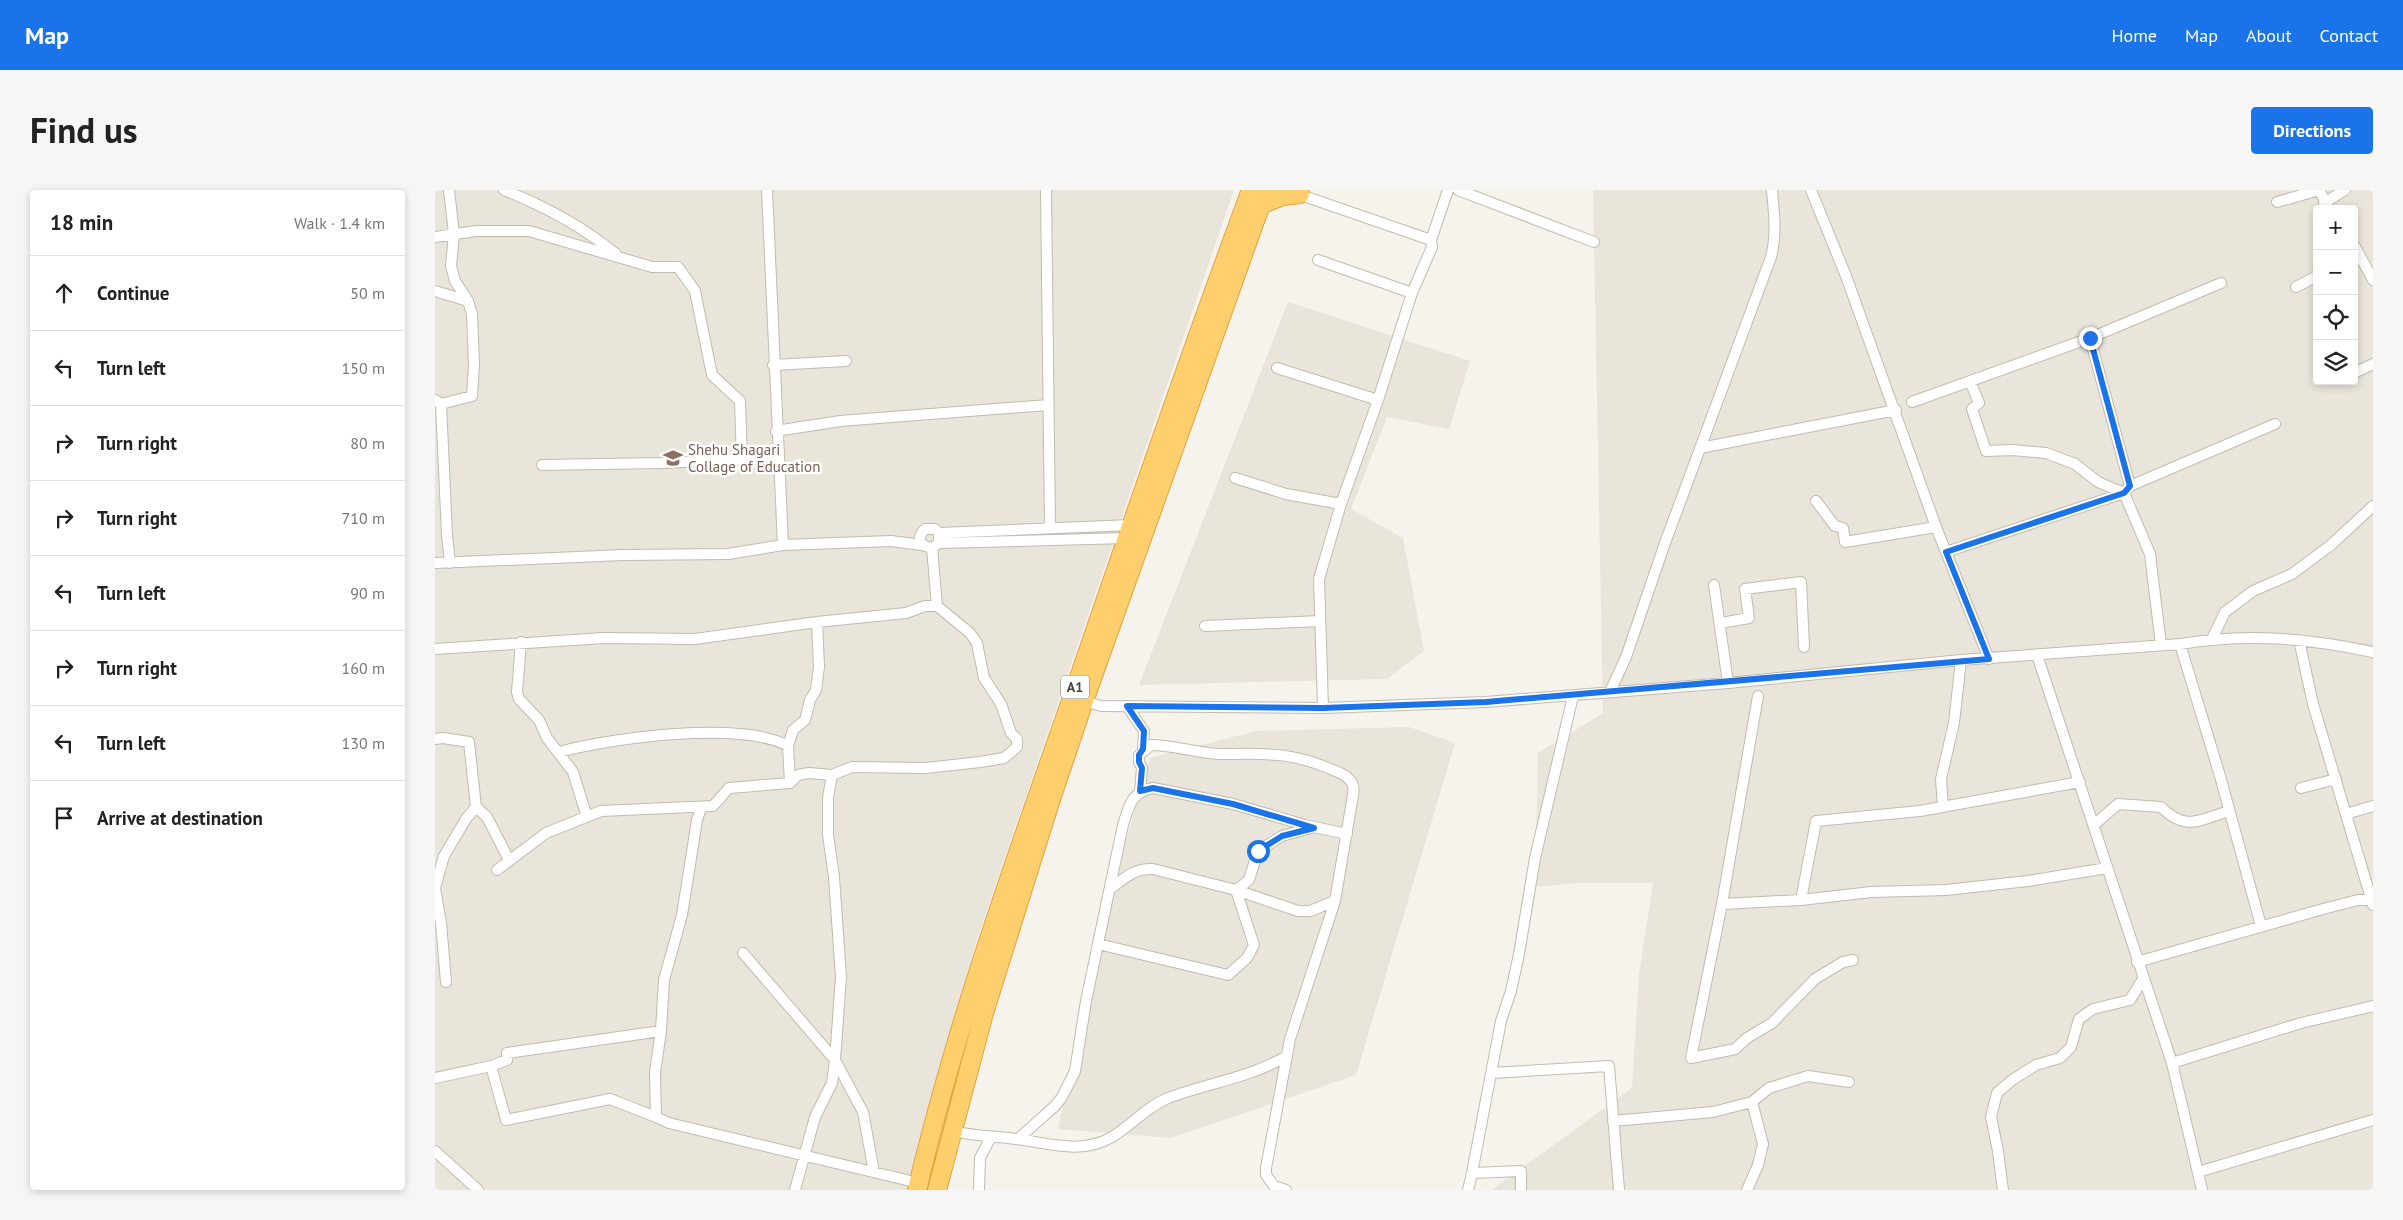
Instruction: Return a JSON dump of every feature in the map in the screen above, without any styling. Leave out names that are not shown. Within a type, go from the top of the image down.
[{"type":"highway","points":[[1260,195],[1308,194]]},
{"type":"highway","name":"A1","points":[[918,1187],[961,1027],[995,919],[1129,532],[1260,195]]},
{"type":"highway","name":"A1","points":[[937,1190],[984,1014],[1084,701],[1260,195]]},
{"type":"street","points":[[449,190],[454,234],[451,266],[455,281],[468,301],[472,314],[474,364],[472,396],[438,402],[447,535],[451,563]]},
{"type":"street","points":[[504,190],[543,206],[596,238],[621,258]]},
{"type":"street","points":[[767,190],[777,458],[783,545]]},
{"type":"street","points":[[1046,190],[1050,528]]},
{"type":"street","points":[[1323,708],[1319,579],[1341,504],[1378,400],[1412,293],[1432,247],[1431,240],[1448,190]]},
{"type":"street","points":[[1458,190],[1594,242]]},
{"type":"street","points":[[1610,692],[1626,657],[1665,543],[1771,257],[1776,225],[1772,190]]},
{"type":"street","points":[[1811,190],[1846,276],[1896,410],[1936,527],[1989,659]]},
{"type":"street","points":[[2277,202],[2319,190],[2326,205]]},
{"type":"street","points":[[2328,205],[2345,190]]},
{"type":"street","points":[[1308,194],[1431,240]]},
{"type":"street","points":[[435,237],[476,231],[529,231],[652,267],[678,267],[695,291],[711,375],[740,400],[742,460]]},
{"type":"street","points":[[2358,257],[2373,280]]},
{"type":"street","points":[[1318,260],[1412,293]]},
{"type":"street","points":[[2296,286],[2313,278]]},
{"type":"street","points":[[1912,402],[2090,338],[2221,283]]},
{"type":"street","points":[[435,291],[468,301]]},
{"type":"street","points":[[2090,338],[2127,489],[2150,554],[2161,645]]},
{"type":"street","points":[[773,365],[846,360]]},
{"type":"street","points":[[2358,371],[2373,364]]},
{"type":"street","points":[[1277,368],[1378,400]]},
{"type":"street","points":[[1970,381],[1979,403],[1972,409],[1986,451],[2012,450],[2046,453],[2075,464],[2099,482],[2127,489]]},
{"type":"street","points":[[776,431],[840,421],[1049,405]]},
{"type":"street","points":[[1700,448],[1896,410]]},
{"type":"street","points":[[1946,552],[2127,489],[2275,424]]},
{"type":"street","points":[[542,465],[777,458]]},
{"type":"street","points":[[1235,478],[1286,494],[1341,504]]},
{"type":"street","points":[[1816,501],[1835,526],[1843,528],[1845,542],[1936,527]]},
{"type":"street","points":[[2212,639],[2225,612],[2253,591],[2292,574],[2331,546],[2373,506]]},
{"type":"street","points":[[891,541],[921,533],[930,527],[933,542],[937,606]]},
{"type":"street","points":[[921,533],[919,540],[933,542],[1050,528],[1129,532]]},
{"type":"street","points":[[435,563],[623,555],[728,554],[783,545],[891,541],[933,542],[1129,532]]},
{"type":"street","points":[[1721,623],[1749,618],[1745,589],[1801,582],[1804,647]]},
{"type":"street","points":[[1714,585],[1721,623],[1728,683]]},
{"type":"street","points":[[435,649],[604,638],[695,639],[817,622],[870,618],[906,613],[925,606],[937,606],[970,633],[977,643],[984,678],[1001,704],[1011,733],[1017,739],[1017,746],[1004,758],[927,768],[852,767],[831,775],[809,773],[798,775],[790,782],[729,788],[713,806],[601,811],[546,833],[497,870]]},
{"type":"street","points":[[1205,626],[1319,621]]},
{"type":"street","points":[[790,782],[788,746],[793,730],[805,720],[810,700],[816,690],[819,667],[817,622]]},
{"type":"street","points":[[1084,701],[1101,706],[1323,708],[1573,696],[1961,660],[2180,644],[2212,639],[2283,637],[2373,652]]},
{"type":"street","points":[[2137,962],[2358,900],[2373,902],[2313,704],[2299,640]]},
{"type":"street","points":[[521,642],[517,692],[519,699],[539,720],[547,738],[573,772],[587,817]]},
{"type":"street","points":[[2180,644],[2261,926]]},
{"type":"street","points":[[2037,655],[2080,782],[2137,962],[2172,1063],[2201,1190]]},
{"type":"street","points":[[1943,807],[1941,779],[1954,723],[1961,660]]},
{"type":"street","points":[[1468,1190],[1501,1021],[1511,991],[1519,954],[1535,858],[1573,696]]},
{"type":"street","points":[[1758,696],[1722,904],[1691,1058],[1735,1049],[1747,1038],[1772,1023],[1815,979],[1843,962],[1853,960]]},
{"type":"street","points":[[1127,706],[1144,731],[1143,749]]},
{"type":"street","points":[[559,752],[619,739],[701,733],[740,733],[788,746]]},
{"type":"street","points":[[435,739],[469,742],[476,808],[487,817],[509,860]]},
{"type":"street","points":[[1140,791],[1142,768],[1139,762],[1139,755],[1143,749],[1151,745],[1218,754],[1281,754],[1321,764],[1340,773],[1352,782],[1354,790],[1335,901],[1293,1032],[1266,1174],[1273,1186],[1286,1190]]},
{"type":"street","points":[[795,1190],[815,1116],[832,1083],[835,1060],[841,977],[834,877],[828,835],[828,798],[831,775]]},
{"type":"street","points":[[2301,788],[2336,779]]},
{"type":"street","points":[[1801,900],[1816,821],[1943,807],[2080,782]]},
{"type":"street","points":[[1018,1139],[1055,1106],[1072,1079],[1077,1064],[1085,1001],[1123,825],[1131,799],[1140,791],[1153,788],[1233,804],[1314,828],[1347,834]]},
{"type":"street","points":[[2094,825],[2118,804],[2161,807],[2172,818],[2183,823],[2229,811]]},
{"type":"street","points":[[2346,814],[2373,806]]},
{"type":"street","points":[[445,982],[441,923],[435,888],[444,856],[466,819],[476,808]]},
{"type":"street","points":[[656,1118],[655,1072],[661,1031],[664,980],[682,914],[697,820],[701,808]]},
{"type":"street","points":[[1236,890],[1249,880],[1258,851],[1282,836],[1314,828]]},
{"type":"street","points":[[1722,904],[1801,900],[1871,892],[1946,890],[2037,880],[2107,868]]},
{"type":"street","points":[[1110,889],[1131,873],[1141,869],[1153,869],[1236,890],[1298,912],[1310,911],[1335,901]]},
{"type":"street","points":[[1098,944],[1228,975],[1247,958],[1254,945],[1236,890]]},
{"type":"street","points":[[743,953],[835,1060],[863,1112],[874,1172]]},
{"type":"street","points":[[2003,1190],[1991,1116],[1997,1093],[2012,1080],[2036,1065],[2060,1058],[2071,1047],[2079,1019],[2093,1009],[2130,1000],[2143,979]]},
{"type":"street","points":[[2172,1063],[2301,1023],[2373,1006]]},
{"type":"street","points":[[435,1078],[491,1066],[507,1060],[507,1053],[661,1031]]},
{"type":"street","points":[[952,1131],[1070,1147],[1092,1145],[1112,1137],[1142,1113],[1170,1098],[1243,1076],[1287,1056]]},
{"type":"street","points":[[491,1066],[506,1120],[610,1099],[669,1123],[874,1172],[918,1187]]},
{"type":"street","points":[[1492,1073],[1609,1066],[1619,1190]]},
{"type":"street","points":[[1613,1121],[1713,1112],[1752,1102],[1769,1088],[1808,1076],[1849,1082]]},
{"type":"street","points":[[1747,1190],[1758,1165],[1763,1144],[1752,1102]]},
{"type":"street","points":[[2198,1172],[2373,1120]]},
{"type":"street","points":[[979,1190],[980,1158],[991,1137]]},
{"type":"street","points":[[435,1151],[478,1190]]},
{"type":"street","points":[[1472,1173],[1521,1171],[1521,1190]]},
{"type":"shaded area","points":[[435,190],[1234,190],[977,939],[908,1190],[435,1190]]},
{"type":"shaded area","points":[[1593,190],[2373,190],[2373,1190],[1491,1190],[1632,1088],[1639,974],[1653,883],[1577,883],[1535,887],[1538,753],[1603,713]]},
{"type":"shaded area","points":[[1288,302],[1470,361],[1449,429],[1387,417],[1351,509],[1403,538],[1424,651],[1387,679],[1139,685]]},
{"type":"shaded area","points":[[1409,727],[1455,743],[1356,1075],[1171,1138],[1058,1129],[1093,952],[1150,758],[1256,731]]},
{"type":"place","name":"Shehu Shagari Collage of Education","points":[[673,458]]},
{"type":"route","points":[[1258,851],[1282,836],[1314,828],[1233,804],[1153,788],[1140,791],[1142,768],[1139,762],[1139,755],[1143,749],[1144,731],[1127,706],[1213,708],[1277,706],[1323,708],[1486,702],[1989,659],[1946,552],[2124,493],[2130,486],[2090,338]]}]
